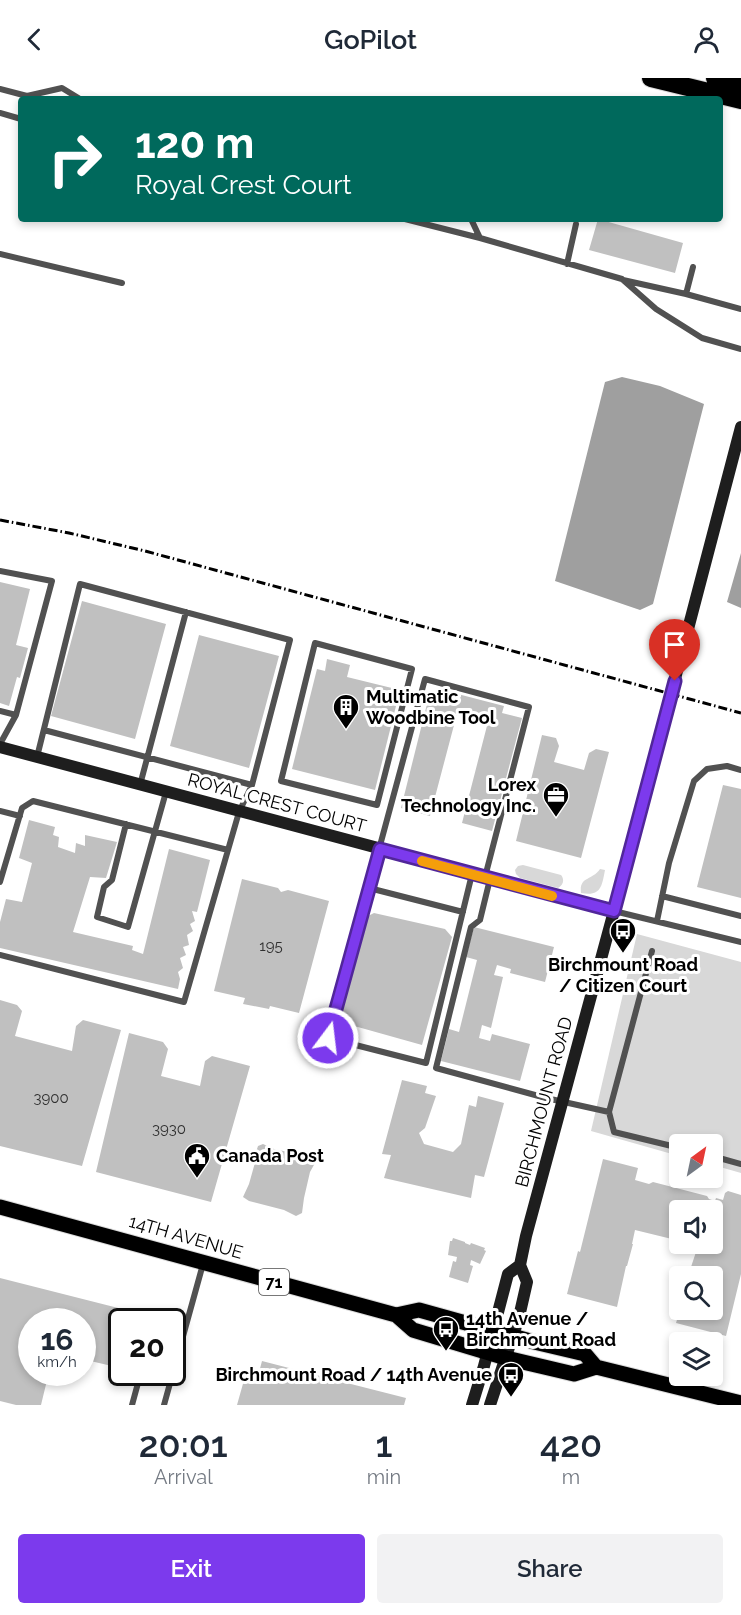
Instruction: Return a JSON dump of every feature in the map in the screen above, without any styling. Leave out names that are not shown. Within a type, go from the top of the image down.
[{"type":"highway","points":[[651,78],[741,100]]},
{"type":"highway","points":[[715,78],[741,86]]},
{"type":"main road","name":"BIRCHMOUNT ROAD","points":[[490,1405],[513,1336],[527,1282],[520,1265],[741,427]]},
{"type":"main road","name":"ROYAL CREST COURT","points":[[0,746],[614,911]]},
{"type":"main road","name":"14TH AVENUE","points":[[0,1207],[396,1315],[413,1330],[506,1358],[574,1374],[596,1366]]},
{"type":"main road","name":"BIRCHMOUNT ROAD","points":[[472,1405],[508,1274],[520,1265]]},
{"type":"main road","name":"14TH AVENUE","points":[[396,1315],[419,1310],[585,1354],[596,1366],[741,1403]]},
{"type":"lane","points":[[0,89],[27,96],[62,88],[75,96]]},
{"type":"lane","points":[[0,113],[18,117]]},
{"type":"lane","points":[[417,222],[622,279],[741,309]]},
{"type":"lane","points":[[472,222],[480,238]]},
{"type":"lane","points":[[567,264],[576,224]]},
{"type":"lane","points":[[0,254],[122,283]]},
{"type":"lane","points":[[686,294],[693,267]]},
{"type":"lane","points":[[622,279],[656,309],[702,338],[741,349]]},
{"type":"lane","points":[[0,571],[52,581],[15,715],[0,746]]},
{"type":"lane","points":[[0,955],[184,1002],[239,812],[252,784],[291,640],[80,584],[37,757]]},
{"type":"lane","points":[[140,785],[186,612]]},
{"type":"lane","points":[[315,643],[412,669],[398,721],[377,805],[281,781],[315,643]]},
{"type":"lane","points":[[472,874],[426,1063],[328,1038],[425,679],[529,707],[480,920],[471,927],[436,1068],[546,1098],[609,1112]]},
{"type":"lane","points":[[0,711],[15,715]]},
{"type":"lane","points":[[398,721],[413,725]]},
{"type":"lane","points":[[44,730],[252,784]]},
{"type":"lane","points":[[657,921],[669,863],[694,781],[707,769],[728,766],[741,770]]},
{"type":"lane","points":[[126,824],[112,880],[104,887],[97,917],[128,927],[166,792]]},
{"type":"lane","points":[[0,882],[22,808],[33,801],[228,850]]},
{"type":"lane","points":[[0,811],[20,816]]},
{"type":"lane","points":[[369,888],[463,912]]},
{"type":"lane","points":[[662,896],[741,916]]},
{"type":"lane","points":[[614,911],[741,942]]},
{"type":"lane","points":[[652,951],[609,1112],[614,1132],[669,1145]]},
{"type":"lane","points":[[723,1159],[741,1164]]},
{"type":"lane","points":[[164,1405],[204,1262]]},
{"type":"lane","points":[[132,1405],[137,1386]]},
{"type":"shaded area","points":[[622,377],[660,386],[704,404],[653,604],[640,610],[555,581],[605,382]]},
{"type":"shaded area","points":[[741,553],[741,608],[727,602]]},
{"type":"shaded area","points":[[523,865],[561,875],[562,884],[558,888],[520,878],[515,870],[518,866]]},
{"type":"shaded area","points":[[600,869],[605,870],[603,881],[597,892],[581,893],[584,881]]},
{"type":"shaded area","points":[[637,934],[741,962],[741,1173],[723,1168],[723,1134],[669,1134],[669,1153],[591,1131]]},
{"type":"building","points":[[597,222],[609,222],[683,243],[675,273],[589,250]]},
{"type":"building","points":[[0,582],[30,589],[16,645],[28,648],[9,706],[0,703]]},
{"type":"building","points":[[82,601],[166,624],[135,739],[51,716]]},
{"type":"building","points":[[199,635],[279,656],[249,768],[170,746]]},
{"type":"building","name":"Multimatic Woodbine Tool","points":[[327,659],[350,665],[347,677],[400,690],[375,790],[292,769],[317,669],[325,671]]},
{"type":"building","points":[[430,692],[449,697],[450,692],[504,706],[502,713],[522,718],[492,831],[462,823],[489,718],[480,716],[479,721],[462,716],[463,711],[458,710],[430,816],[401,808]]},
{"type":"building","name":"Lorex Technology Inc.","points":[[542,735],[556,738],[559,746],[554,762],[584,770],[589,753],[596,749],[609,752],[581,858],[516,841]]},
{"type":"building","points":[[723,785],[741,789],[741,898],[697,887]]},
{"type":"building","points":[[29,820],[55,827],[53,835],[59,837],[58,847],[75,853],[76,843],[85,846],[85,835],[117,842],[106,878],[90,877],[73,932],[133,946],[132,950],[143,954],[169,849],[210,860],[197,912],[192,911],[195,921],[190,924],[193,931],[187,935],[189,945],[183,947],[186,955],[180,958],[183,968],[178,972],[180,979],[178,989],[0,948],[0,922],[6,899],[22,902],[32,863],[19,858]]},
{"type":"building","points":[[242,879],[278,888],[281,892],[288,890],[329,901],[299,1013],[270,1006],[269,1009],[243,1004],[245,998],[214,991]]},
{"type":"building","points":[[374,913],[445,929],[452,937],[422,1045],[340,1022],[366,917]]},
{"type":"building","points":[[474,927],[554,947],[545,982],[510,973],[511,969],[497,965],[494,975],[503,977],[491,1028],[482,1025],[479,1038],[490,1041],[492,1034],[530,1044],[520,1081],[441,1061],[449,1029],[459,1032],[477,960],[466,957]]},
{"type":"building","points":[[0,1000],[17,1005],[22,1011],[15,1036],[72,1051],[76,1026],[83,1020],[121,1030],[82,1166],[0,1146]]},
{"type":"building","points":[[129,1033],[163,1042],[168,1049],[161,1076],[200,1086],[205,1061],[212,1056],[250,1066],[211,1202],[96,1172]]},
{"type":"building","points":[[402,1080],[427,1086],[425,1093],[436,1096],[425,1128],[419,1133],[424,1144],[453,1152],[461,1144],[469,1105],[476,1107],[478,1096],[504,1103],[484,1177],[475,1175],[471,1198],[384,1178],[391,1155],[382,1154]]},
{"type":"building","points":[[263,1144],[274,1149],[312,1157],[315,1163],[310,1172],[302,1213],[296,1216],[243,1197],[249,1184],[258,1146]]},
{"type":"building","points":[[603,1159],[638,1168],[635,1180],[649,1184],[653,1182],[707,1196],[712,1200],[669,1200],[669,1238],[635,1230],[617,1307],[567,1294],[578,1251],[580,1252]]},
{"type":"building","points":[[728,1191],[741,1195],[741,1274],[726,1336],[723,1335],[723,1332],[711,1332],[676,1323],[677,1320],[723,1320],[723,1266],[691,1266],[695,1254],[723,1254],[725,1193]]},
{"type":"building","points":[[453,1238],[485,1248],[486,1251],[480,1264],[471,1260],[470,1265],[473,1266],[468,1283],[449,1277],[453,1261],[456,1262],[457,1257],[448,1255],[450,1241]]},
{"type":"building","points":[[0,1278],[118,1308],[108,1308],[108,1365],[96,1362],[96,1308],[18,1308],[18,1386],[46,1386],[41,1405],[16,1405],[0,1401]]},
{"type":"building","points":[[262,1361],[320,1376],[322,1369],[349,1376],[347,1383],[406,1398],[404,1405],[237,1405],[246,1373],[258,1376]]},
{"type":"railway","points":[[0,520],[145,551],[741,713]]},
{"type":"slow traffic","points":[[422,861],[552,896]]},
{"type":"place","name":"Multimatic Woodbine Tool","points":[[346,730]]},
{"type":"place","name":"Lorex Technology Inc.","points":[[556,818]]},
{"type":"place","name":"Birchmount Road / Citizen Court","points":[[623,954]]},
{"type":"place","name":"Canada Post","points":[[197,1179]]},
{"type":"place","name":"14th Avenue / Birchmount Road","points":[[446,1352]]},
{"type":"place","name":"Birchmount Road / 14th Avenue","points":[[511,1398]]},
{"type":"route","points":[[328,1038],[380,849],[614,911],[675,681]]}]
